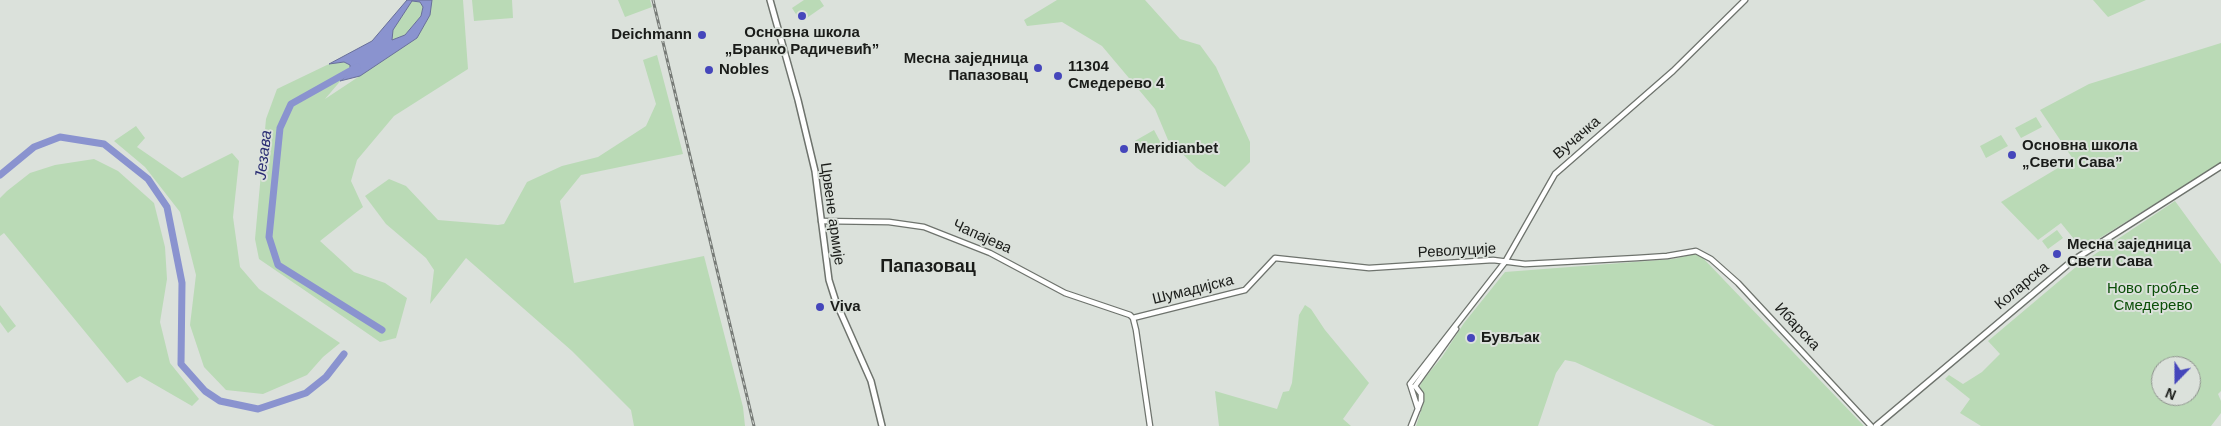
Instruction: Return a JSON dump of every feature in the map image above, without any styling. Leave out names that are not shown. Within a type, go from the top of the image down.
[{"type":"main road","name":"Црвене армије","points":[[770,0],[815,171],[826,268],[833,295],[871,381],[882,426]]},
{"type":"main road","name":"Коларска","points":[[1876,426],[2072,261],[2221,166]]},
{"type":"street","name":"Вучачка","points":[[1413,385],[1440,354],[1459,323],[1506,262],[1555,174],[1673,71],[1744,0]]},
{"type":"street","name":"Чапајева","points":[[821,221],[889,222],[924,227],[990,253],[1074,297],[1124,312],[1133,318]]},
{"type":"street","name":"Револуције","points":[[1275,258],[1369,268],[1493,260],[1532,264],[1637,258],[1699,251]]},
{"type":"street","name":"Ибарска","points":[[1699,251],[1738,283],[1871,426]]},
{"type":"street","name":"Шумадијска","points":[[1133,318],[1245,290],[1275,258]]},
{"type":"street","points":[[1133,318],[1150,426]]},
{"type":"street","points":[[1413,385],[1412,390],[1417,400],[1418,409]]},
{"type":"street","points":[[1411,426],[1421,398],[1413,385]]},
{"type":"green space","points":[[432,0],[463,0],[468,69],[394,116],[357,160],[351,181],[363,207],[320,241],[354,272],[385,283],[407,298],[396,338],[380,342],[259,259],[255,239],[266,119],[277,89],[329,64],[344,62],[350,65],[350,73],[343,78],[325,99],[417,38],[430,15]]},
{"type":"green space","points":[[472,0],[512,0],[513,18],[474,21]]},
{"type":"green space","points":[[618,0],[650,0],[652,7],[625,17]]},
{"type":"green space","points":[[804,0],[820,0],[824,6],[801,22],[792,8]]},
{"type":"green space","points":[[1057,0],[1145,0],[1180,39],[1200,45],[1216,67],[1250,142],[1250,162],[1225,187],[1197,168],[1168,140],[1155,109],[1102,46],[1062,22],[1027,26],[1024,20]]},
{"type":"green space","points":[[2093,0],[2146,0],[2108,17]]},
{"type":"green space","points":[[412,1],[420,2],[423,7],[421,16],[405,35],[392,40],[393,30]]},
{"type":"green space","points":[[2221,43],[2221,163],[2082,249],[2061,223],[2038,240],[2001,202],[2073,159],[2040,110],[2089,84]]},
{"type":"green space","points":[[657,55],[683,154],[581,175],[560,201],[574,283],[704,256],[743,407],[745,426],[634,426],[631,410],[572,351],[466,258],[430,304],[434,270],[426,258],[386,224],[365,196],[389,179],[406,186],[438,220],[504,224],[527,182],[562,166],[598,157],[646,126],[656,104],[643,60]]},
{"type":"green space","points":[[2036,117],[2042,127],[2021,138],[2015,128]]},
{"type":"green space","points":[[136,126],[145,138],[137,147],[182,178],[232,153],[239,161],[233,217],[240,267],[259,289],[340,343],[323,357],[307,375],[263,394],[226,390],[204,367],[190,325],[196,275],[180,212],[145,167],[114,141]]},
{"type":"green space","points":[[1154,130],[1161,143],[1140,155],[1133,142]]},
{"type":"green space","points":[[2001,135],[2008,146],[1986,158],[1980,146]]},
{"type":"green space","points":[[94,159],[118,171],[154,203],[165,247],[167,279],[160,322],[170,363],[199,399],[192,406],[140,376],[127,383],[4,233],[0,236],[0,198],[7,191],[30,173],[55,165]]},
{"type":"green space","name":"Ново гробље Смедерево","points":[[2175,201],[2221,264],[2221,391],[2218,394],[2221,401],[2221,413],[2211,426],[1981,426],[1960,413],[1970,399],[1945,379],[1949,375],[1963,384],[1982,372],[2000,354],[1988,341],[2077,266]]},
{"type":"green space","points":[[2057,230],[2063,238],[2048,249],[2042,241]]},
{"type":"green space","points":[[1695,254],[1700,255],[1864,426],[1715,426],[1575,362],[1565,360],[1556,373],[1538,426],[1416,426],[1424,402],[1420,386],[1423,380],[1442,357],[1464,323],[1505,272],[1673,259]]},
{"type":"green space","points":[[0,305],[16,326],[8,333],[0,322]]},
{"type":"green space","points":[[1305,305],[1311,309],[1325,330],[1369,383],[1343,419],[1351,426],[1219,426],[1215,391],[1277,409],[1283,392],[1289,391],[1292,383],[1299,315]]},
{"type":"water","points":[[407,0],[432,0],[430,15],[417,38],[360,76],[340,81],[350,73],[350,65],[344,62],[329,64],[372,41]],"holes":[[[412,1],[420,2],[423,7],[421,16],[405,35],[392,40],[393,30]]]},
{"type":"waterway","name":"Језава","points":[[357,67],[291,104],[280,128],[269,237],[278,265],[382,330]]},
{"type":"waterway","points":[[0,175],[34,147],[60,137],[104,144],[148,179],[167,207],[182,283],[181,364],[205,391],[220,401],[258,409],[306,393],[326,377],[344,354]]},
{"type":"railway","points":[[653,0],[754,426]]},
{"type":"place","name":"Основна школа „Бранко Радичевић”","points":[[802,16]]},
{"type":"place","name":"Deichmann","points":[[702,35]]},
{"type":"place","name":"Месна заједница Папазовац","points":[[1038,68]]},
{"type":"place","name":"Nobles","points":[[709,70]]},
{"type":"place","name":"11304 Смедерево 4","points":[[1058,76]]},
{"type":"place","name":"Meridianbet","points":[[1124,149]]},
{"type":"place","name":"Основна школа „Свети Сава”","points":[[2012,155]]},
{"type":"place","name":"Месна заједница Свети Сава","points":[[2057,254]]},
{"type":"place","name":"Viva","points":[[820,307]]},
{"type":"place","name":"Бувљак","points":[[1471,338]]},
{"type":"district","name":"Папазовац","points":[[928,267]]}]
